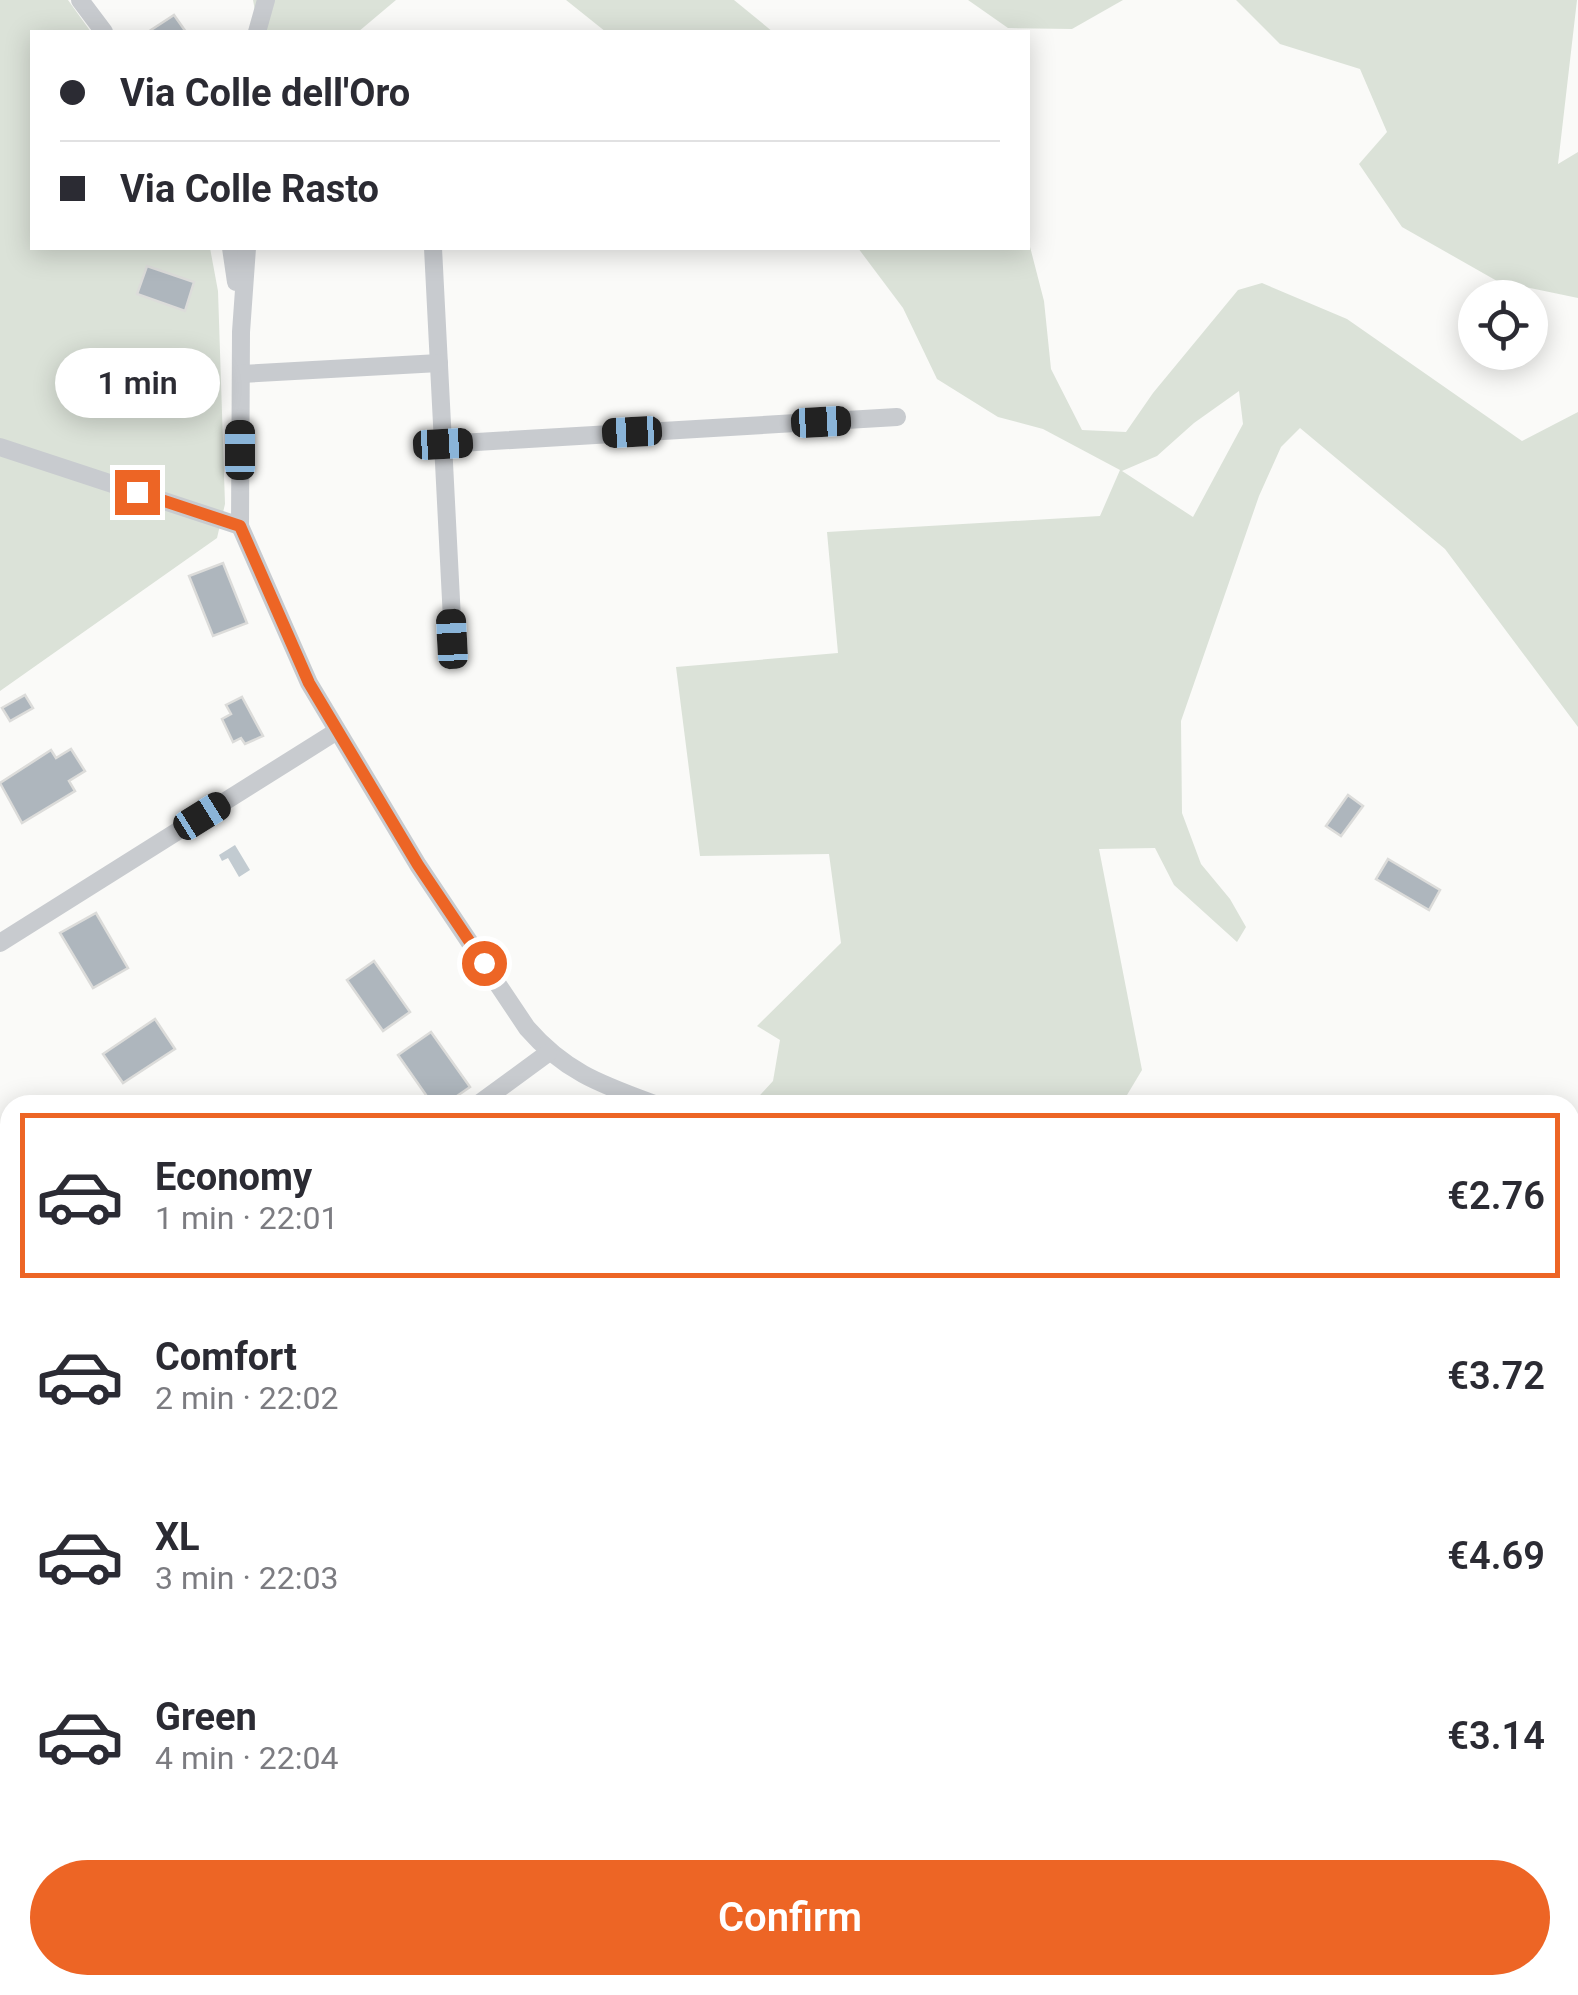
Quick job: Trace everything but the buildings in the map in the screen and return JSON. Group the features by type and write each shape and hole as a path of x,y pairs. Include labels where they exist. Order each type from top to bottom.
{"street":[{"path":"80,0 102,30"},
{"path":"258,30 266,0"},
{"path":"231,250 241,332"},
{"path":"248,250 241,332 240,526 309,683 418,865 527,1028 548,1053 585,1078 630,1095"},
{"path":"433,250 452,639"},
{"path":"241,374 439,363"},
{"path":"443,444 896,417"},
{"path":"0,446 240,526"},
{"path":"0,943 338,731"},
{"path":"491,1095 548,1053"}],"shaded area":[{"path":"0,0 68,0 90,30 30,30 30,250 210,250 218,291 225,504 217,538 0,691","holes":["147,266 194,282 184,311 137,294"]},
{"path":"253,0 396,0 360,30 258,27"},
{"path":"566,0 734,0 771,30 604,30"},
{"path":"968,0 1123,0 1072,29 1008,28"},
{"path":"1236,0 1577,0 1558,164 1578,152 1578,298 1548,292 1548,280 1495,280 1402,227 1359,164 1387,132 1360,69 1280,44"},
{"path":"1030,247 1044,301 1051,369 1082,430 1126,432 1238,290 1262,283 1347,319 1522,441 1578,412 1578,727 1445,549 1300,428 1281,447 1259,496 1181,721 1182,813 1201,864 1230,899 1246,927 1237,942 1174,885 1155,848 1099,849 1142,1070 1127,1095 760,1095 773,1081 780,1040 757,1026 841,943 829,854 700,856 676,667 838,653 827,532 1100,516 1120,470 1043,429 998,417 937,379 903,308 860,250 1030,250","holes":["1239,391 1243,424 1193,517 1122,471 1157,456"]},
{"path":"235,845 250,870 239,877 228,858 222,861 219,855"}],"route":[{"path":"137,492 240,526 309,683 418,865 484,963"}]}
